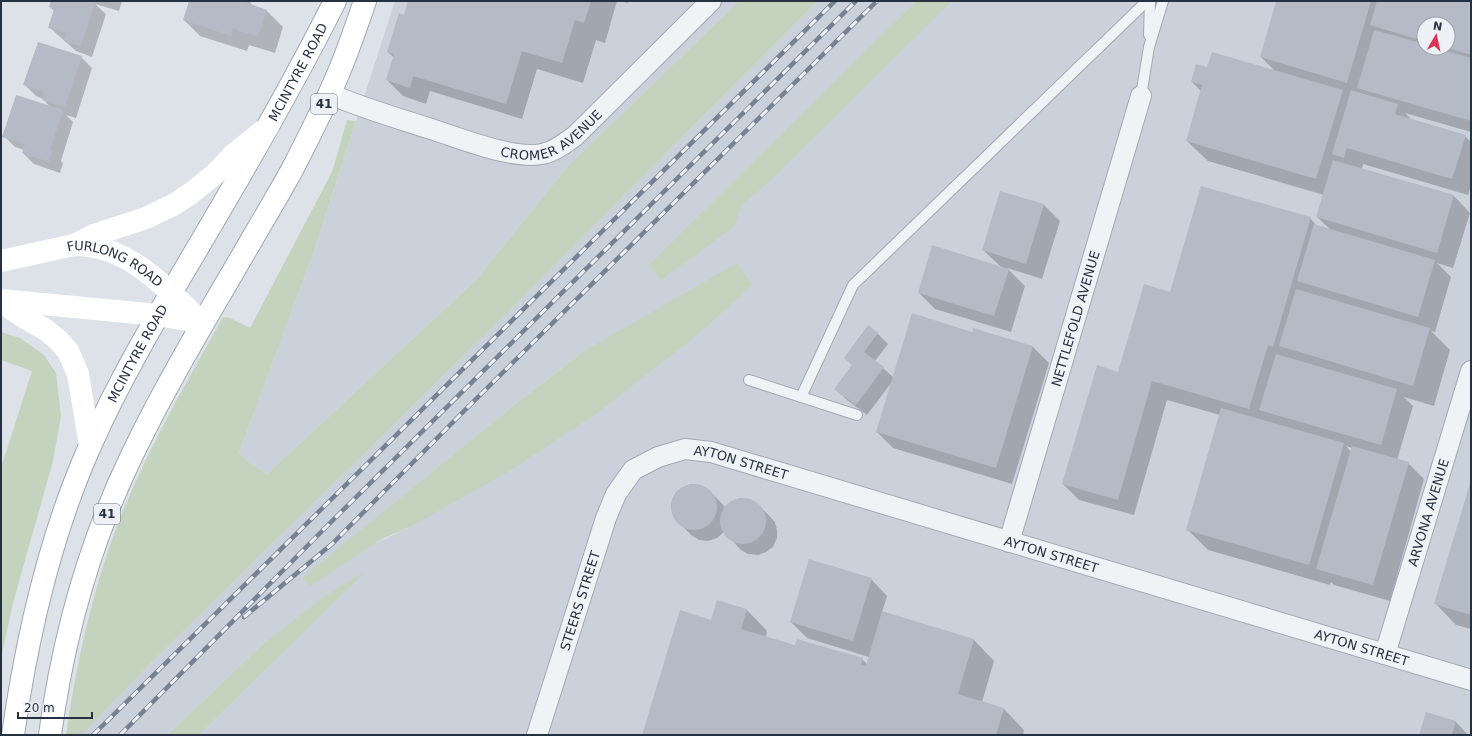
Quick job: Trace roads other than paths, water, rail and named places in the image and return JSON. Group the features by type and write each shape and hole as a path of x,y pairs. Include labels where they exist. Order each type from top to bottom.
{"main road":[{"name":"MCINTYRE ROAD","path":"13,735 19,688 37,602 50,554 69,497 90,446 127,370 268,126 335,1"},
{"name":"41","path":"50,735 63,658 86,574 102,524 150,420 203,323 292,169 330,94 344,62 365,1"},
{"path":"74,246 94,235 146,218 173,205 190,194 215,174 234,154 268,126"},
{"name":"FURLONG ROAD","path":"1,261 74,246 96,247 117,253 141,267 203,323"},
{"path":"1,301 158,315 203,323"},
{"path":"1,301 25,318 46,330 68,351 78,374 90,446"}],"street":[{"name":"CROMER AVENUE","path":"330,94 364,107 492,148 530,155 546,153 560,147 575,136 711,1"},
{"name":"NETTLEFOLD AVENUE","path":"1009,542 1141,96"},
{"name":"ARVONA AVENUE","path":"1385,654 1471,371"},
{"name":"AYTON STREET","path":"633,470 658,457 685,449 710,452 1471,680"},
{"name":"STEERS STREET","path":"536,735 606,518 616,494 633,470"}],"lane":[{"path":"1148,1 1149,47"},
{"path":"802,398 853,285 1148,1"},
{"path":"1141,96 1149,47 1163,1"},
{"path":"749,380 857,415"}],"railway":[{"path":"93,735 835,1"},
{"path":"120,735 327,526 856,1"},
{"path":"244,617 332,544 877,1"}]}
